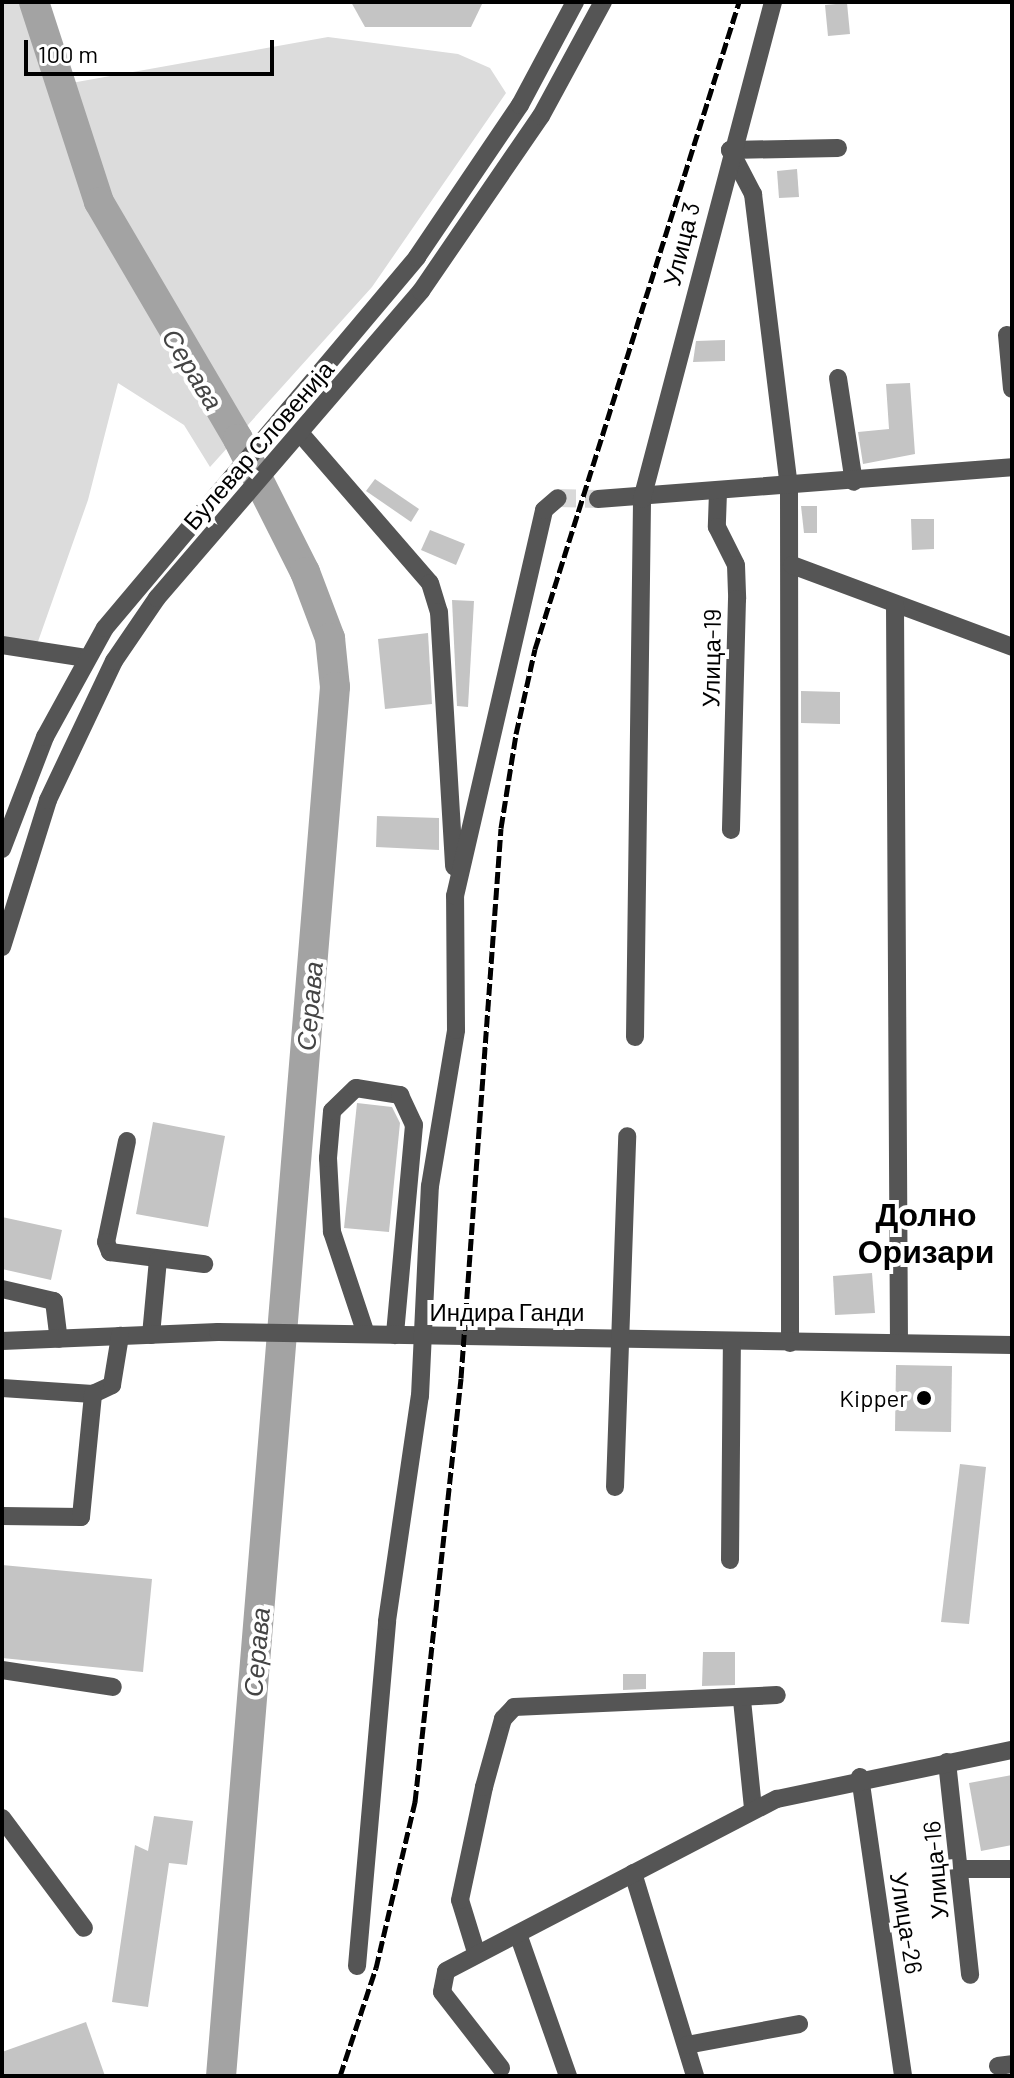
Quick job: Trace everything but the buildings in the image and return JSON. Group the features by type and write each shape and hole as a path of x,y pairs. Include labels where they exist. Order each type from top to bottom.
{"street":[{"name":"Булевар Словенија","path":"2,849 45,737 86,658 210,498 283,418 467,188 575,2"},
{"name":"Булевар Словенија","path":"2,947 48,800 97,691 157,598 300,433 489,198 603,2"},
{"name":"Улица 3","path":"635,1037 642,499 730,150 773,2"},
{"path":"790,1343 792,565 789,488 753,194 730,150 838,148"},
{"path":"1007,335 1012,389"},
{"path":"838,378 854,482"},
{"path":"300,433 430,583 439,612 455,896 456,1030 430,1186 421,1289 425,1336 387,1621 357,1966"},
{"path":"598,499 642,499 789,488 1012,467"},
{"name":"Улица-19","path":"718,492 720,544 736,565 737,588 731,830"},
{"path":"455,896 544,510 558,498"},
{"path":"792,565 1012,647"},
{"path":"895,605 899,1342"},
{"path":"2,645 86,658"},
{"path":"366,1334 332,1232 328,1158 332,1111 356,1088 400,1095 414,1125 395,1335"},
{"path":"615,1487 624,1337 627,1136"},
{"path":"127,1141 106,1242 110,1252 204,1264"},
{"path":"151,1335 158,1260"},
{"path":"2,1289 54,1301 59,1339"},
{"name":"Индира Ганди","path":"2,1341 261,1332 1012,1345"},
{"path":"2,1388 93,1394 112,1385 120,1336"},
{"path":"730,1560 732,1341"},
{"path":"2,1516 81,1517 93,1394"},
{"path":"2,1670 113,1687"},
{"path":"476,1952 460,1900 484,1787 503,1719 514,1707 742,1700 777,1695"},
{"path":"742,1700 753,1809"},
{"path":"501,2068 439,1982 476,1952 518,1934 753,1809 860,1777 1012,1750"},
{"name":"Улица-16","path":"947,1762 964,1869 970,1975"},
{"name":"Улица-26","path":"860,1777 903,2076"},
{"path":"2,1818 84,1928"},
{"path":"964,1869 1012,1869"},
{"path":"633,1873 695,2076"},
{"path":"518,1934 568,2076"},
{"path":"687,2045 799,2024"}],"shaded area":[{"path":"2,2 34,2 60,85 328,37 458,54 490,68 506,93 372,287 210,467 184,425 118,383 88,500 35,650 2,645"}],"waterway":[{"name":"Серава","path":"34,2 99,202 238,439 305,572 330,638 335,687 221,2076"}],"tunnel":[{"path":"558,498 598,499"}],"railway":[{"path":"340,2076 376,1968 415,1802 461,1378 501,828 516,734 535,649 739,2"}],"place":[{"name":"Kipper","path":"924,1398"}],"district":[{"name":"Долно Оризари","path":"926,1232"}]}
